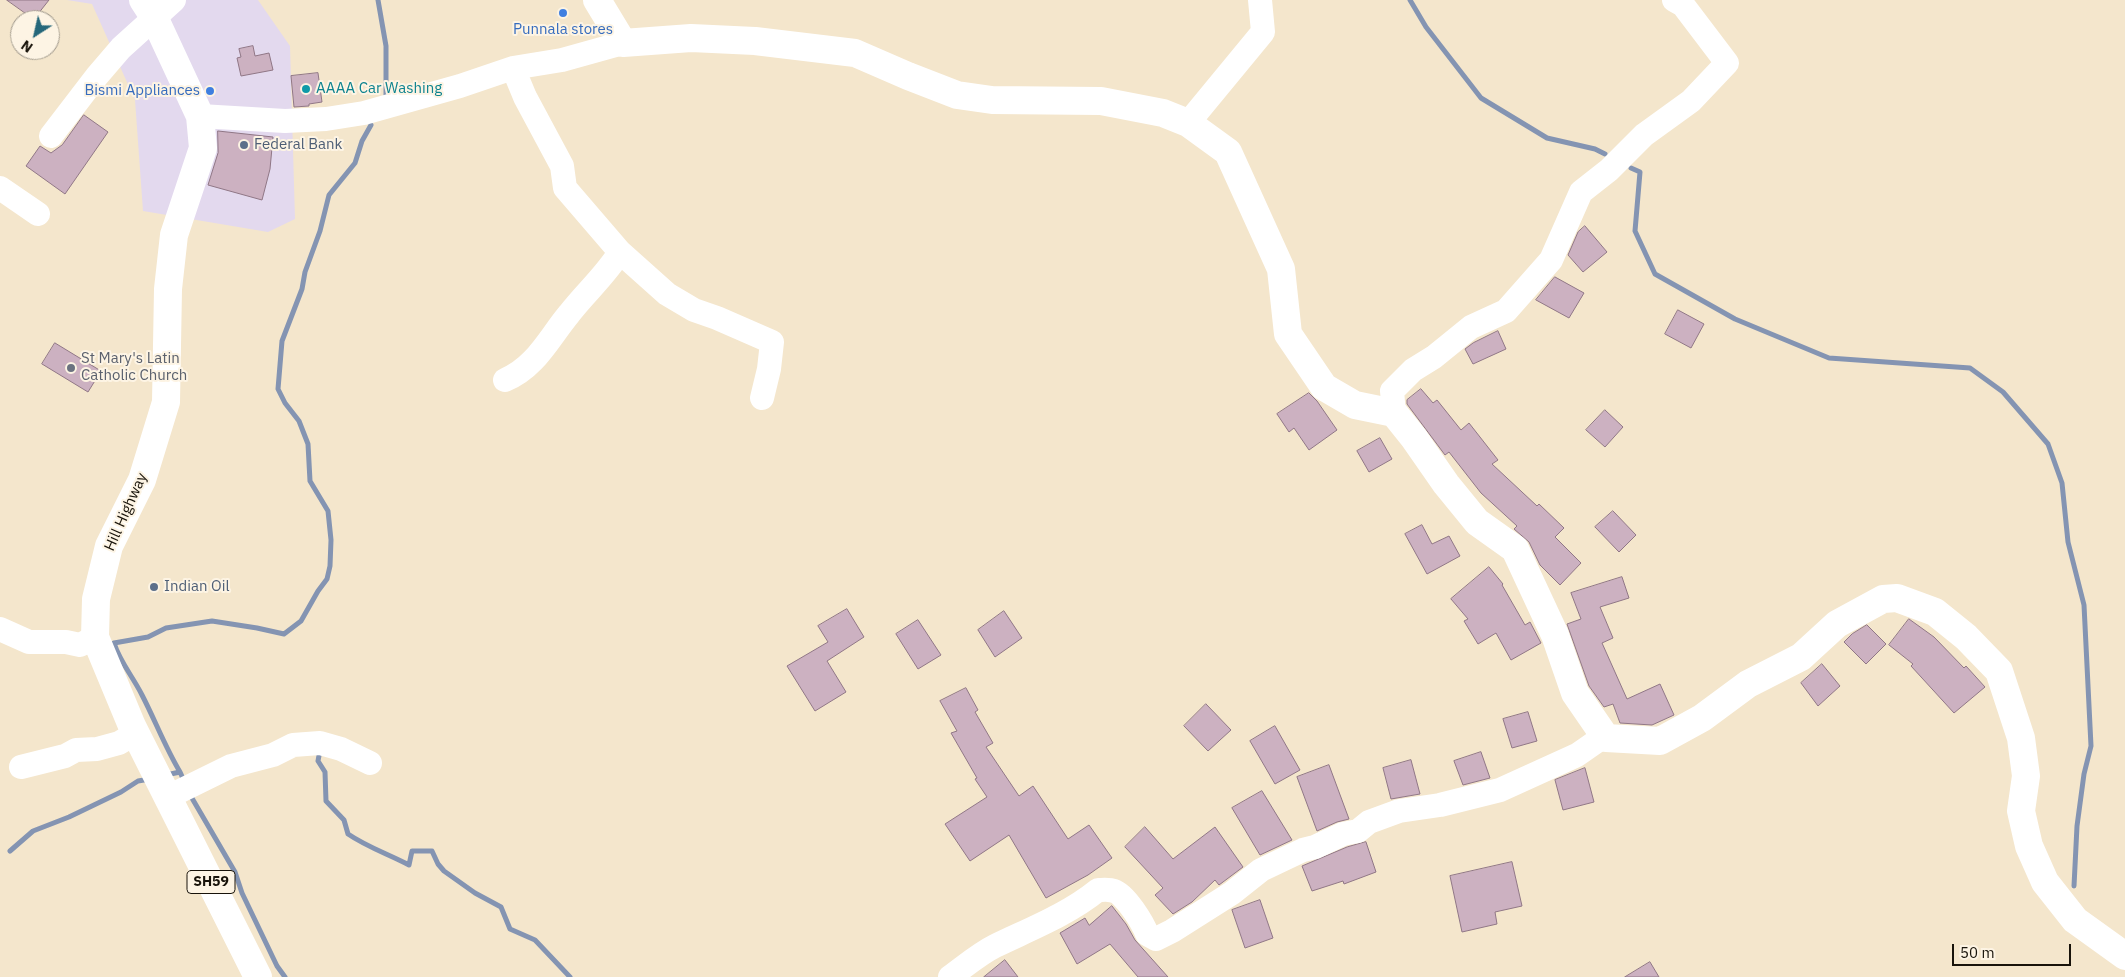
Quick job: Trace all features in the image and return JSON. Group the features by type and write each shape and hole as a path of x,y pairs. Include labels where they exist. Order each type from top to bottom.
{"main road":[{"path":"597,0 622,43 691,38 755,41 855,53 957,95 992,100 1101,101 1163,113 1188,123 1228,152 1281,269 1288,334 1324,387 1356,405 1394,413 1446,484 1477,522 1515,549 1555,635 1575,693 1606,738 1660,741 1702,718 1748,684 1801,657 1837,624 1883,599 1897,598 1935,612 1966,636 1999,671 2021,738 2026,776 2021,811 2029,846 2045,882 2075,920 2125,956"},
{"name":"Hill Highway","path":"157,6 200,116 204,148 174,235 168,289 166,402 142,480 109,546 96,599 95,637 136,733 258,977"}],"street":[{"path":"1188,123 1263,32 1260,0"},
{"path":"1394,413 1392,391 1413,370 1434,357 1471,327 1506,312 1532,284 1551,260 1581,192 1609,170 1644,135 1690,101 1727,63 1684,6 1674,0"},
{"path":"51,136 97,76 157,6"},
{"path":"200,116 285,120 326,119 364,113 460,86 513,68 562,60 622,43"},
{"path":"513,68 525,97 562,166 565,188 620,252 667,294 694,310 772,342 769,369 762,398"},
{"path":"0,188 38,214"},
{"path":"505,380 516,375 535,359 593,285 607,273 620,252"},
{"path":"0,629 29,642 66,642 80,645 95,637"},
{"path":"21,766 65,756 76,750 97,750 119,743 136,733"},
{"path":"950,977 993,948 1038,924 1052,920 1098,890 1114,891 1126,901 1142,922 1147,934 1156,939 1232,893 1262,870 1303,850 1358,830 1369,822 1387,817 1399,811 1440,805 1500,790 1576,754 1600,739 1603,734"},
{"path":"162,783 273,755 293,745 320,743 341,749 370,762"}],"shaded area":[{"path":"67,0 258,0 290,46 295,219 268,232 143,211 135,100 92,4"}],"building":[{"path":"7,0 49,0 41,10 21,10"},
{"path":"253,46 255,56 269,53 273,70 241,76 237,58 241,57 239,49"},
{"name":"AAAA Car Washing","path":"318,73 322,102 309,104 309,106 294,107 291,76"},
{"path":"84,115 108,132 65,194 26,166 40,146 51,153 62,145"},
{"path":"218,131 273,137 270,169 262,200 208,185 218,153"},
{"path":"1585,226 1607,252 1583,272 1568,255 1578,232"},
{"path":"1555,277 1584,293 1569,318 1536,300"},
{"path":"1678,310 1704,324 1691,348 1665,334"},
{"path":"1498,331 1506,349 1473,364 1465,349"},
{"name":"St Mary's Latin Catholic Church","path":"55,343 101,371 88,392 42,364"},
{"path":"1421,389 1433,403 1437,400 1461,430 1469,423 1498,460 1492,464 1564,528 1555,537 1581,563 1560,585 1540,565 1529,542 1514,529 1517,526 1481,493 1449,452 1445,455 1407,404 1407,400"},
{"path":"1309,393 1317,401 1337,430 1309,450 1294,428 1289,432 1277,414"},
{"path":"1605,410 1623,427 1605,447 1586,430"},
{"path":"1380,438 1392,459 1369,472 1357,451"},
{"path":"1613,511 1636,535 1619,552 1595,527"},
{"path":"1422,525 1432,544 1449,536 1460,556 1427,574 1405,534"},
{"path":"1489,567 1503,584 1525,625 1530,622 1541,643 1511,660 1496,633 1478,644 1464,621 1468,619 1451,599"},
{"path":"1622,577 1629,598 1600,607 1613,638 1602,643 1627,699 1660,684 1674,715 1652,725 1620,723 1613,704 1604,707 1589,686 1567,624 1581,619 1571,593"},
{"path":"847,609 864,637 827,661 846,692 815,711 787,666 828,642 818,626"},
{"path":"1004,611 1022,638 995,657 978,630"},
{"path":"1909,619 1934,637 1964,668 1966,666 1985,687 1954,713 1911,666 1913,664 1889,645"},
{"path":"918,620 941,655 918,669 896,634"},
{"path":"1867,625 1886,644 1866,664 1844,642 1852,634"},
{"path":"1822,664 1840,686 1818,706 1801,683"},
{"path":"966,688 978,710 975,712 993,743 986,747 1019,796 1033,786 1068,839 1089,825 1112,858 1088,875 1046,898 1009,835 970,861 945,824 987,797 975,779 977,778 951,733 957,731 940,701"},
{"path":"1206,704 1231,730 1208,751 1184,726"},
{"path":"1528,712 1537,741 1512,748 1503,719"},
{"path":"1275,726 1300,770 1275,784 1250,741"},
{"path":"1481,752 1490,778 1463,785 1454,761"},
{"path":"1411,760 1420,794 1391,799 1383,768"},
{"path":"1329,765 1349,819 1317,831 1297,777"},
{"path":"1585,768 1594,802 1563,810 1555,780"},
{"path":"1262,791 1292,840 1260,855 1232,808"},
{"path":"1145,827 1173,859 1215,827 1243,867 1219,885 1215,880 1192,902 1173,914 1155,895 1163,888 1125,847"},
{"path":"1366,842 1376,872 1344,884 1343,881 1312,891 1302,866 1347,847"},
{"path":"1512,862 1522,906 1495,912 1497,924 1462,932 1450,876"},
{"path":"1260,900 1273,938 1245,948 1232,910"},
{"path":"1112,906 1126,924 1135,940 1168,977 1138,977 1110,944 1077,964 1060,933 1085,918 1089,925"},
{"path":"1005,960 1018,977 984,977"},
{"path":"1650,962 1659,977 1625,977"}],"waterway":[{"path":"378,0 386,46 386,98"},
{"path":"1410,0 1426,27 1481,98 1547,138 1595,149 1605,154"},
{"path":"180,772 114,643 148,637 166,628 212,621 284,634 301,621 327,579 330,566 331,540 328,511 310,481 308,444 299,421 285,403 278,389 282,341 302,289 305,272 320,231 329,195 355,163 362,141 371,125"},
{"path":"1631,168 1640,172 1635,231 1655,274 1735,319 1829,358 1970,368 2003,392 2048,444 2062,483 2068,542 2084,605 2091,746 2084,774 2077,826 2074,886"},
{"path":"320,750 318,761 325,772 326,801 344,820 348,834 370,847 409,865 412,851 432,851 438,864 444,871 475,893 501,907 510,929 535,940 570,977"},
{"path":"166,775 180,772 185,783"},
{"path":"10,851 33,831 69,817 121,792 138,781 150,779"},
{"path":"189,793 235,872 242,893 277,966 285,977"}],"place":[{"name":"Punnala stores","path":"563,13"},
{"name":"AAAA Car Washing","path":"306,89"},
{"name":"Bismi Appliances","path":"210,91"},
{"name":"Federal Bank","path":"244,145"},
{"name":"St Mary's Latin Catholic Church","path":"71,368"},
{"name":"Indian Oil","path":"154,587"}]}
